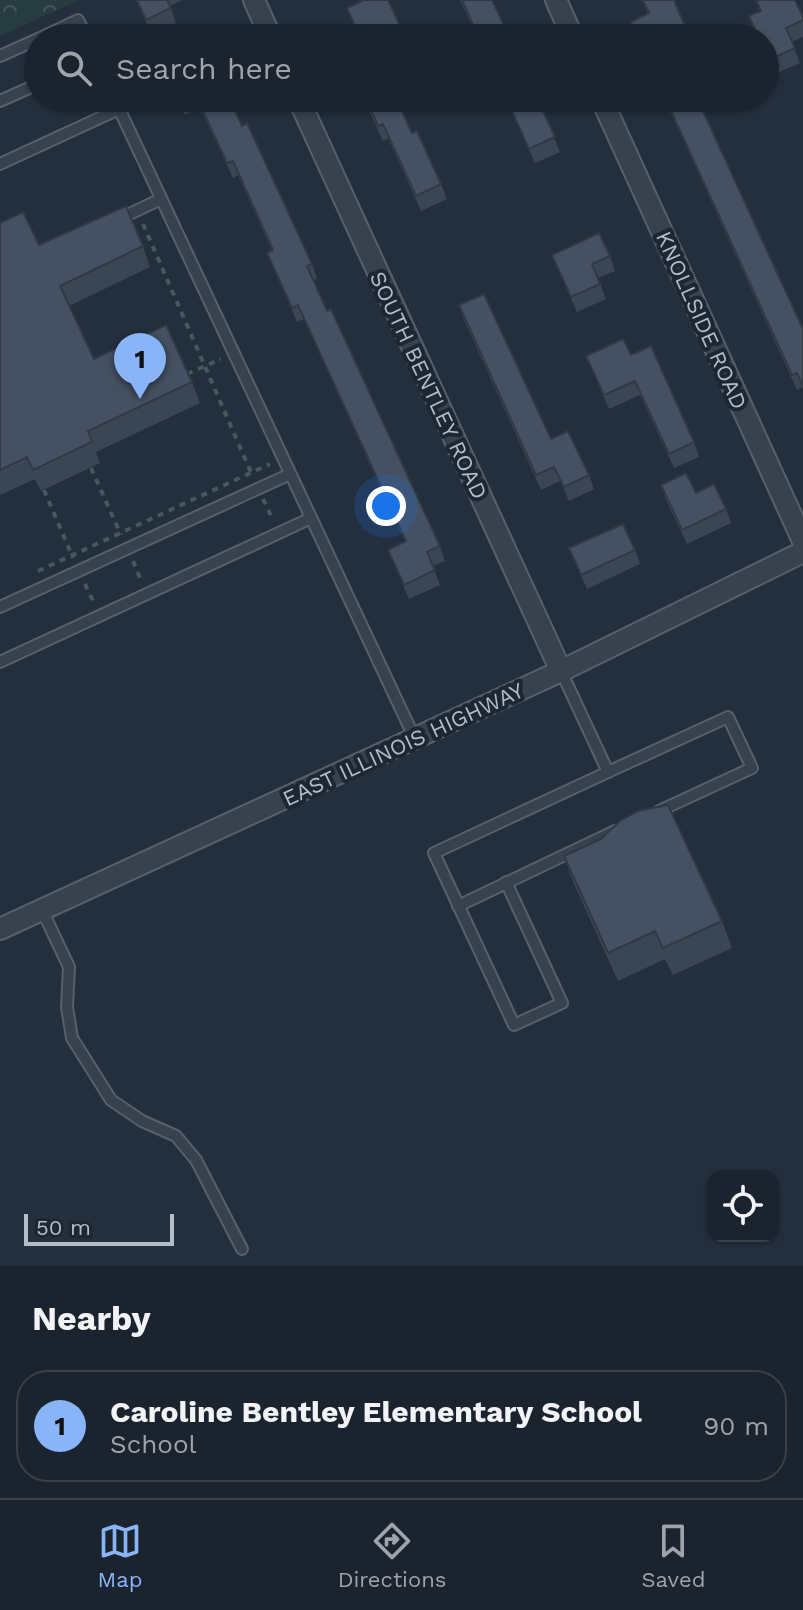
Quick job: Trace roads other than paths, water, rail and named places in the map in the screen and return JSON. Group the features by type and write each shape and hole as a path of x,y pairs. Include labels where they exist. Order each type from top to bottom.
{"street":[{"path":"254,0 265,24"},
{"path":"556,0 567,24"},
{"name":"SOUTH BENTLEY ROAD","path":"304,112 561,671"},
{"name":"KNOLLSIDE ROAD","path":"607,112 803,541"},
{"name":"EAST ILLINOIS HIGHWAY","path":"0,929 561,671 803,552"}],"lane":[{"path":"0,56 24,45"},
{"path":"0,101 24,90"},
{"path":"0,164 113,112"},
{"path":"120,112 288,475 415,739"},
{"path":"110,222 161,199"},
{"path":"0,607 288,475"},
{"path":"0,662 309,519"},
{"path":"561,671 608,772"},
{"path":"506,882 562,1003 514,1025 434,853 728,717 752,768 650,815"},
{"path":"458,906 622,828"},
{"path":"42,910 69,967 67,1007 72,1038 111,1100 142,1121 176,1136 196,1160 242,1249"}],"place":[{"name":"Caroline Bentley Elementary School","path":"140,399"}]}
